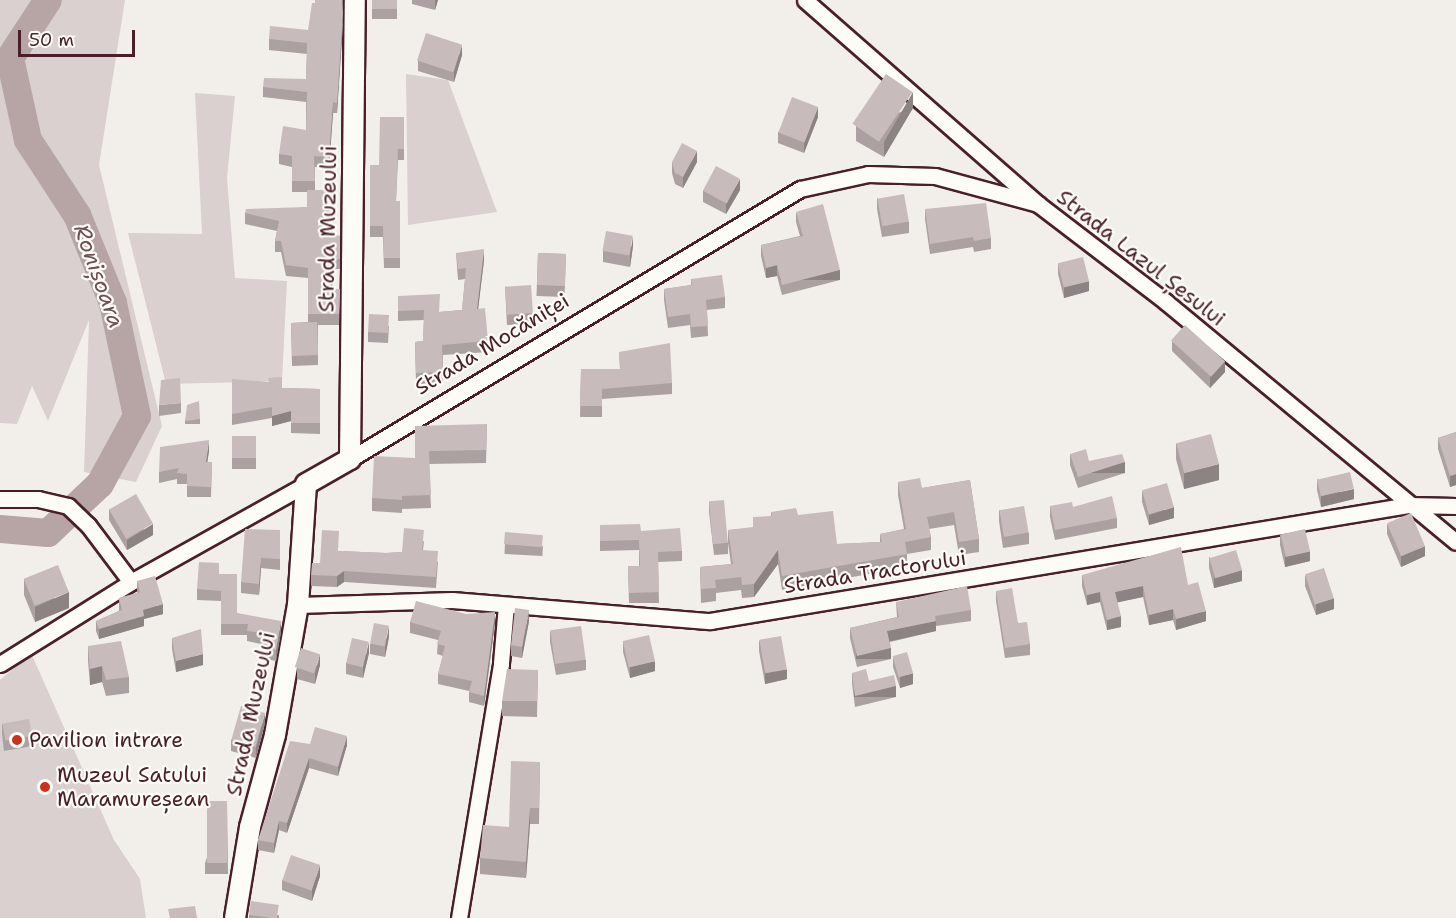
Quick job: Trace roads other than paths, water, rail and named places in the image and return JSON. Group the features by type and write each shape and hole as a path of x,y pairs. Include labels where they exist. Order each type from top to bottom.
{"street":[{"name":"Strada Muzeului","path":"350,459 355,0"},
{"name":"Strada Lazul Șesului","path":"805,0 1038,204 1166,302 1456,543"},
{"name":"Strada Mocăniței","path":"0,664 131,582 350,459 800,189 868,174 935,176 1038,204"},
{"name":"Strada Muzeului","path":"235,918 250,827 277,724 298,605 306,484"},
{"path":"0,499 38,499 68,506 88,525 131,582"},
{"name":"Strada Tractorului","path":"298,605 452,600 710,621 1409,505 1456,506"},
{"path":"459,918 501,663 506,605"}],"waterway":[{"name":"Ronișoara","path":"0,529 48,533 100,484 137,416 113,303 77,215 28,140 10,58 48,0"}],"place":[{"name":"Pavilion intrare","path":"17,740"},
{"name":"Muzeul Satului Maramureșean","path":"45,787"}]}
